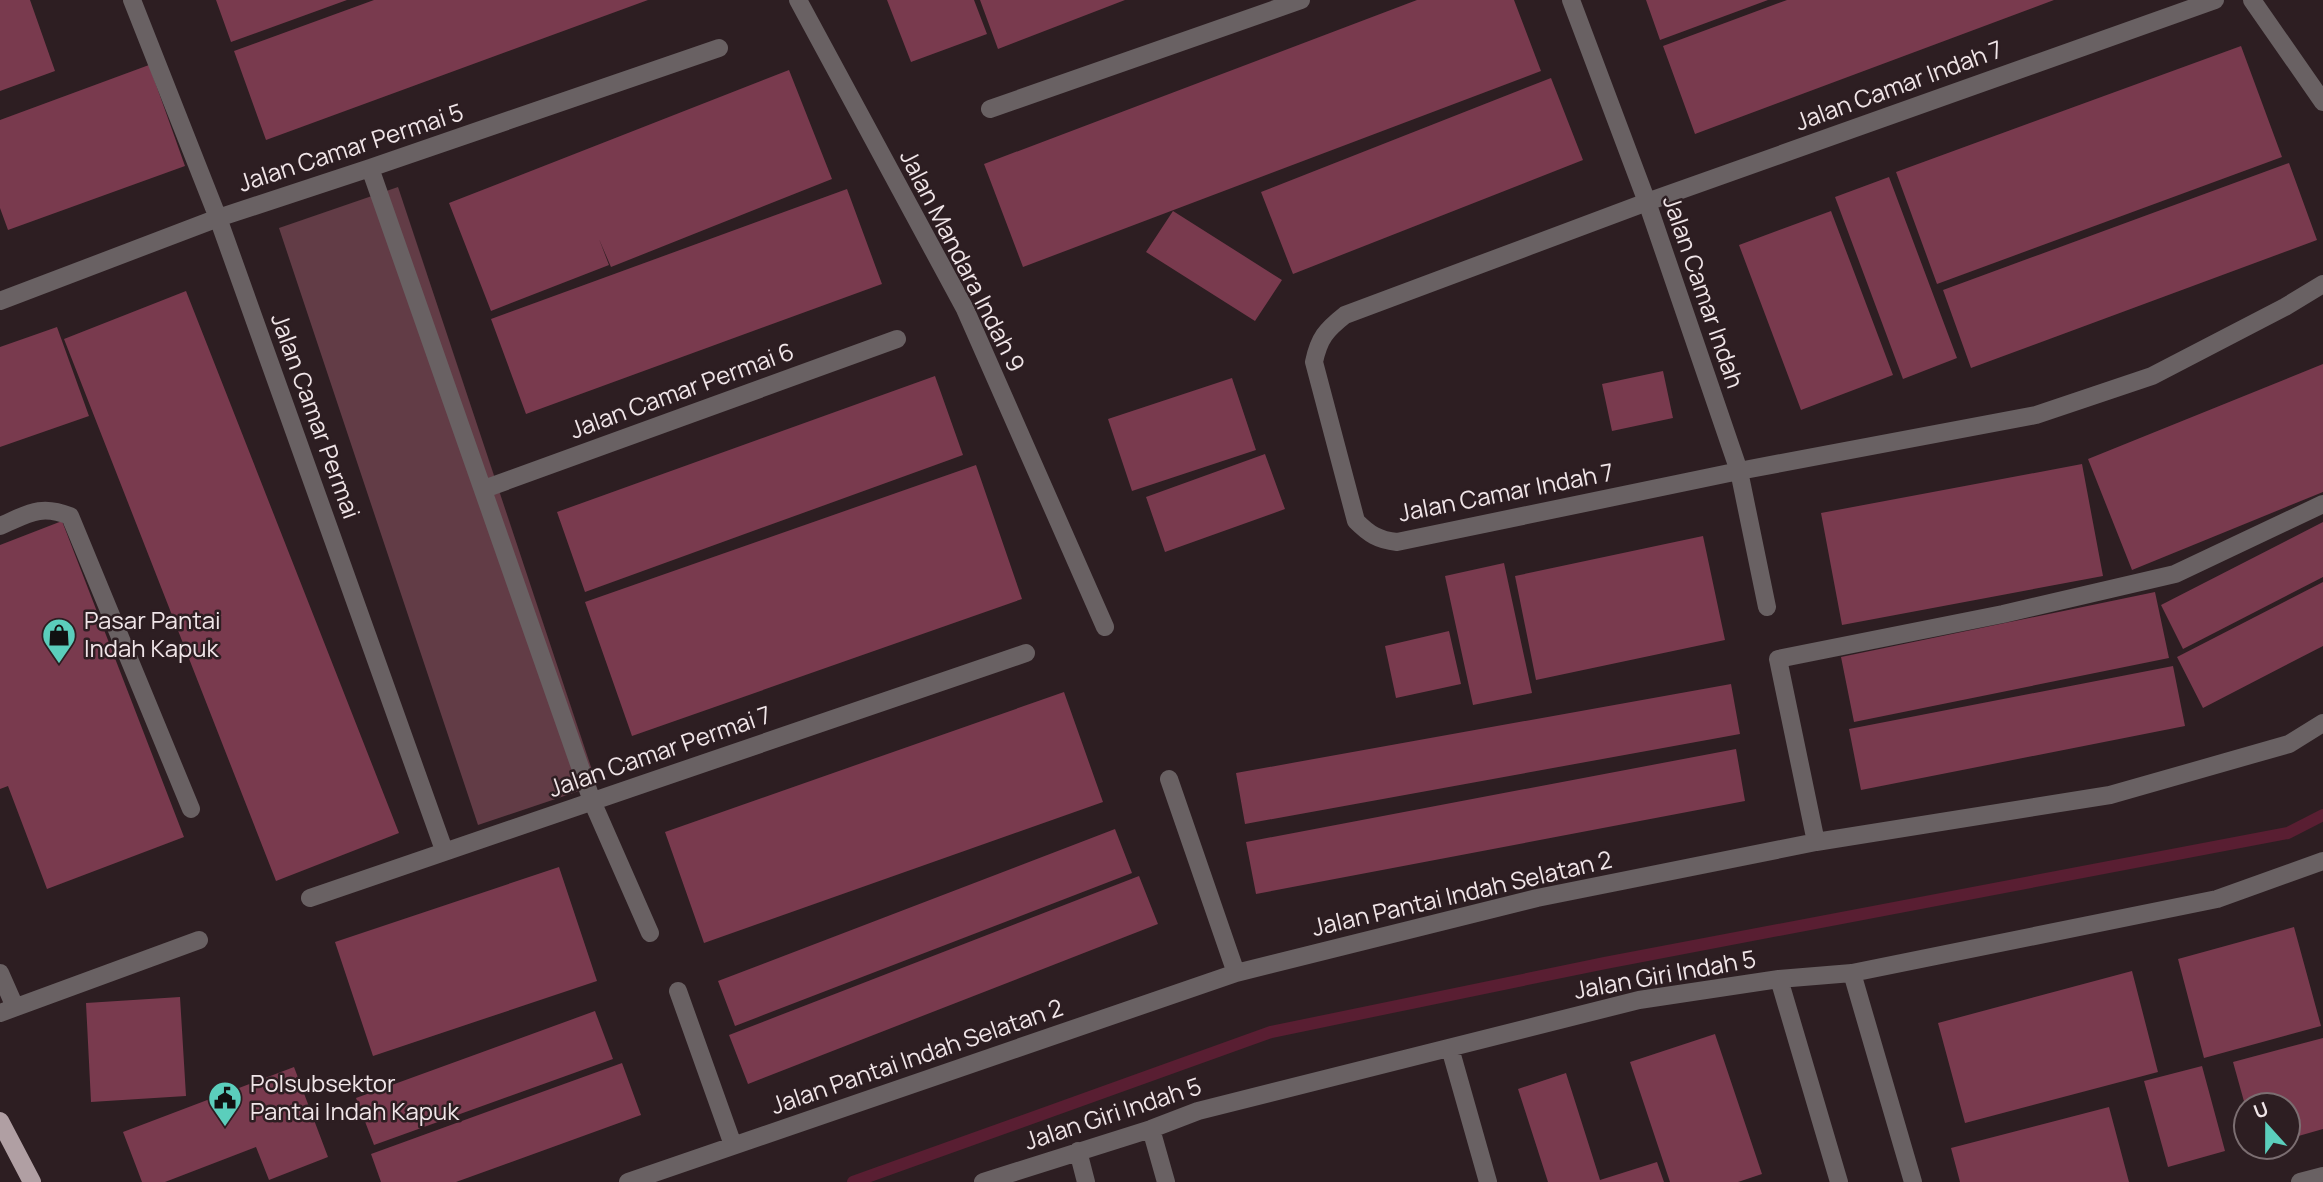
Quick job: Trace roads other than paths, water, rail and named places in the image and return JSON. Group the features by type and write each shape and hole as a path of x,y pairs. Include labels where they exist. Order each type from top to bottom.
{"main road":[{"path":"0,1121 32,1182"}],"street":[{"name":"Jalan Camar Permai","path":"132,0 218,218 444,850"},
{"name":"Jalan Mandara Indah 9","path":"798,0 965,309 1105,627"},
{"path":"990,109 1301,0"},
{"name":"Jalan Camar Indah","path":"1571,0 1647,202 1739,471 1767,607"},
{"name":"Jalan Camar Indah 7","path":"2215,0 1647,202 1345,315 1327,329 1317,346 1314,362 1356,521 1368,534 1383,541 1396,542 1739,471 2036,415 2152,376 2285,307 2323,284"},
{"path":"2252,0 2323,102"},
{"name":"Jalan Camar Permai 5","path":"0,301 218,218 719,48"},
{"path":"370,168 592,801 650,933"},
{"name":"Jalan Camar Permai 6","path":"484,489 897,339"},
{"path":"1816,842 1777,659 2003,614 2175,574 2323,504"},
{"path":"0,526 38,510 55,510 70,516 191,809"},
{"name":"Jalan Camar Permai 7","path":"310,898 1026,653"},
{"name":"Jalan Pantai Indah Selatan 2","path":"628,1182 1236,973 1537,898 1816,842 2110,795 2290,744 2323,723"},
{"path":"1169,779 1236,973"},
{"name":"Jalan Giri Indah 5","path":"984,1182 1008,1178 1078,1151 1151,1129 1198,1111 1639,1000 1779,979 1852,972 2217,899 2323,861"},
{"path":"0,973 8,1010 199,940"},
{"path":"1852,972 1913,1182"},
{"path":"1779,979 1839,1182"},
{"path":"678,991 733,1145"},
{"path":"1450,1048 1488,1182"},
{"path":"1151,1129 1166,1182"},
{"path":"1078,1151 1086,1182"},
{"path":"2300,1182 2323,1176"}],"waterway":[{"path":"853,1182 1271,1032 1605,963 2288,833 2323,815"}],"place":[{"name":"Pasar Pantai Indah Kapuk","path":"59,665"},
{"name":"Polsubsektor Pantai Indah Kapuk","path":"225,1128"}]}
